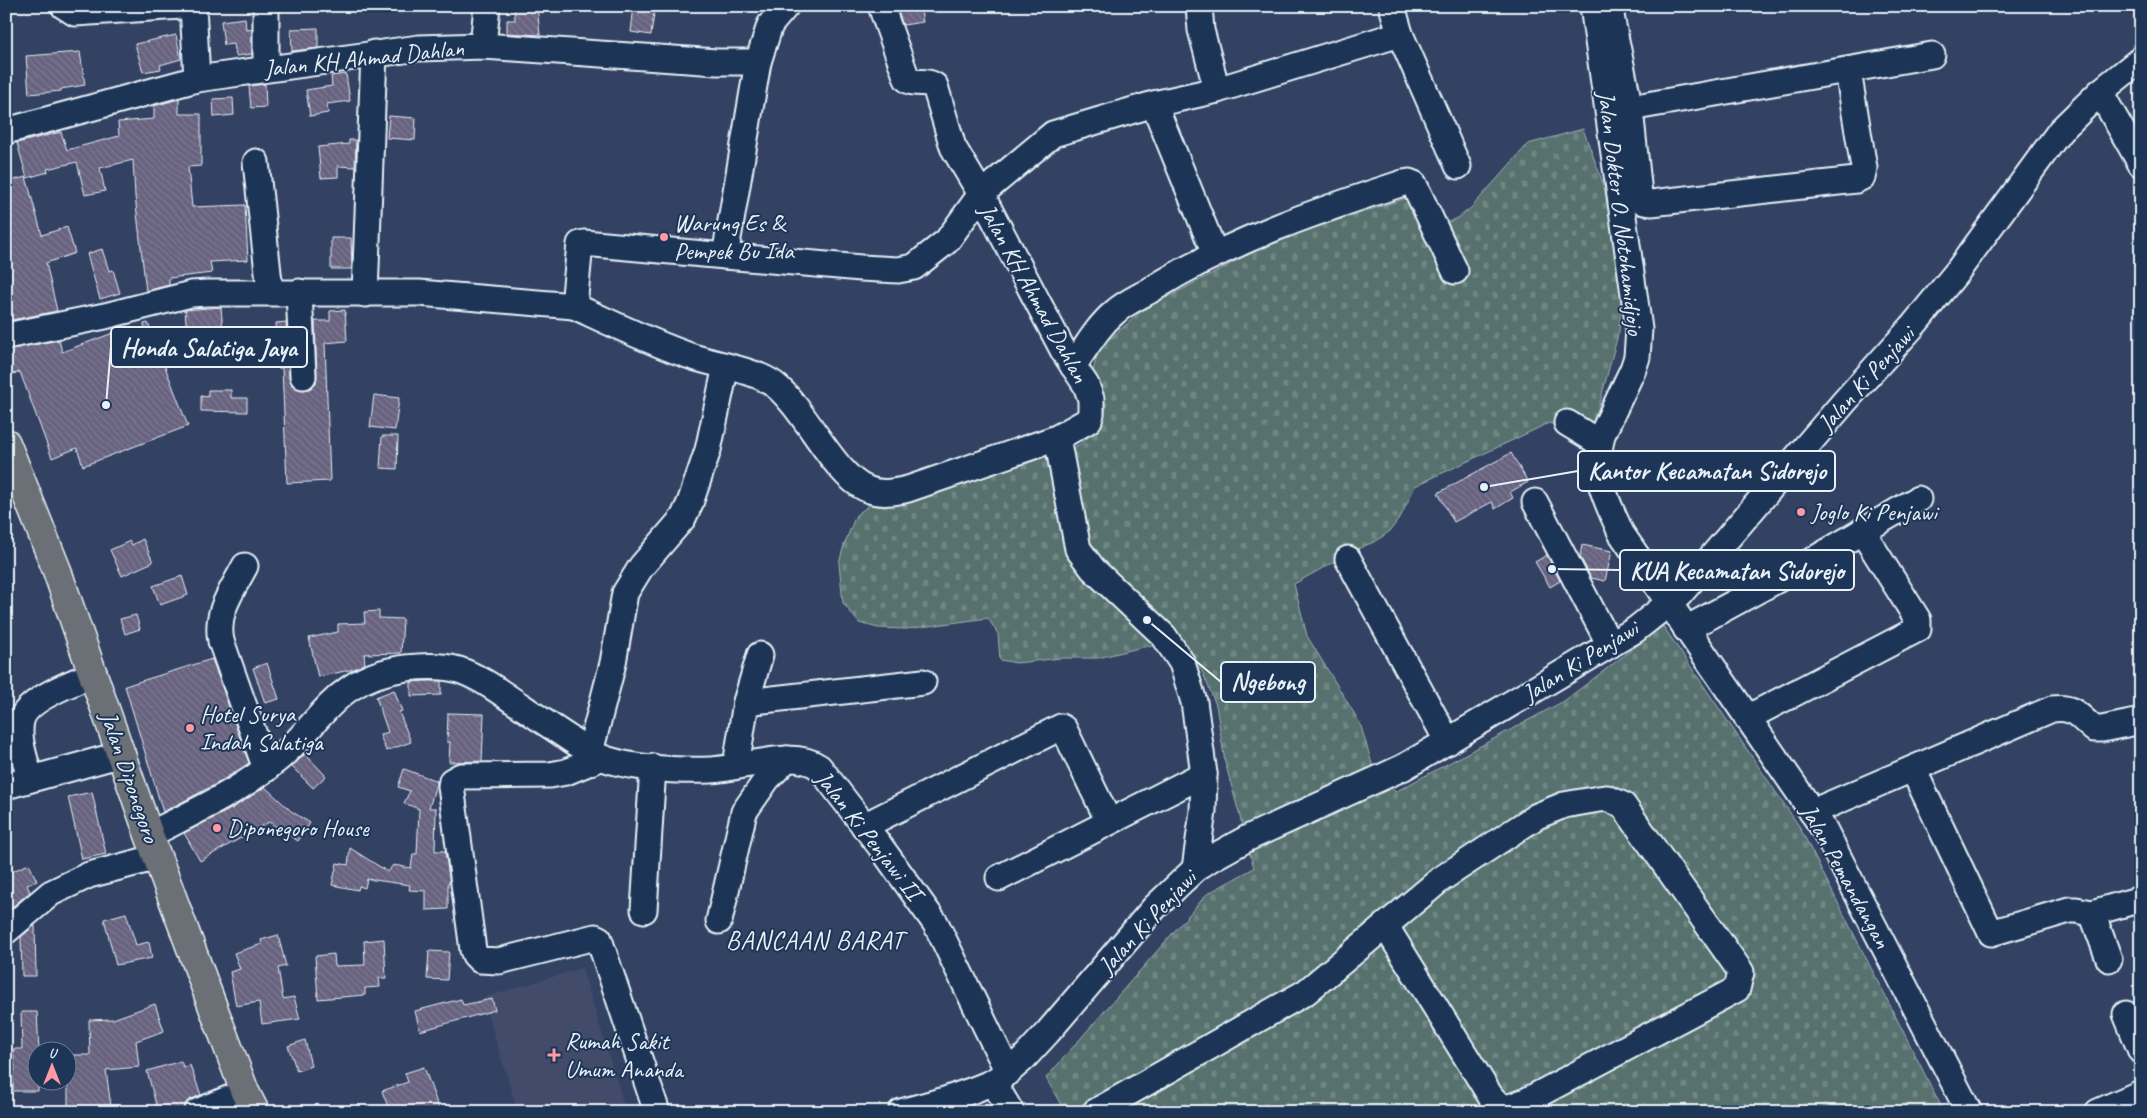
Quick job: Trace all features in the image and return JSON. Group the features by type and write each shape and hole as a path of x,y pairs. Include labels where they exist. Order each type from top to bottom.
{"main road":[{"name":"Jalan Diponegoro","path":"8,454 56,568 153,846 250,1102"}],"street":[{"path":"64,6 75,13 181,6"},
{"path":"193,6 196,79"},
{"path":"266,6 266,68"},
{"path":"483,46 487,6"},
{"path":"882,6 906,79 912,83 930,83 935,86 953,147 981,194 1053,134 1154,104 1217,90 1400,34"},
{"path":"1199,6 1201,30 1217,90"},
{"path":"1392,6 1400,34 1458,166"},
{"name":"Jalan Dokter O. Notohamidjojo","path":"1593,6 1619,110 1639,329 1637,357 1633,370 1600,442 1598,472 1600,485 1621,533 1668,603"},
{"path":"1613,6 1611,16 1619,110 1639,194 1644,202 1650,203 1856,180 1862,177 1864,168 1848,71"},
{"path":"725,256 758,62 775,12"},
{"name":"Jalan KH Ahmad Dahlan","path":"6,131 196,79 374,53 441,46 483,46 674,59 758,62"},
{"path":"364,294 374,53"},
{"path":"1619,110 1932,55"},
{"name":"Jalan Ki Penjawi","path":"901,1112 945,1100 1000,1077 1024,1058 1154,908 1195,869 1241,841 1404,767 1448,742 1635,630 1679,594 1845,401 1912,327 1957,272 2060,131 2100,92 2141,58"},
{"path":"2100,92 2141,164"},
{"path":"1154,104 1215,254"},
{"path":"256,162 270,291"},
{"path":"1073,366 1096,331 1115,312 1182,270 1215,254 1320,210 1409,182 1416,188 1455,271"},
{"name":"Jalan KH Ahmad Dahlan","path":"981,194 1064,352 1083,378 1089,393 1091,414 1088,420 1057,438 908,489 875,492 858,485 840,466 792,402 773,383 760,376 655,343 574,306 580,244 590,242 725,256 861,268 898,270 914,267 947,242 981,194"},
{"path":"6,336 105,316 191,294 270,291 364,294 419,293 574,306"},
{"path":"299,292 303,376"},
{"path":"657,1112 599,938 594,937 499,961 480,960 474,955 450,786 452,781 462,776 550,775 566,772 595,755 625,593 641,567 683,518 690,503 708,450 726,366"},
{"path":"1567,423 1600,442"},
{"path":"1057,438 1078,549 1093,569 1164,636 1182,663 1194,702 1204,774 1203,812 1195,869"},
{"path":"1686,629 1918,499"},
{"path":"1535,502 1610,645"},
{"path":"1747,718 1918,629 1918,620 1862,532"},
{"path":"1348,559 1448,742"},
{"path":"245,566 220,613 218,627 221,641 266,769"},
{"name":"Jalan Pemandangan","path":"1668,603 1829,838 1969,1112"},
{"path":"736,766 746,702 760,655"},
{"name":"Jalan Ki Penjawi II","path":"6,931 51,893 153,846 266,769 293,746 334,698 348,688 388,670 428,665 458,670 486,683 595,755 625,765 711,770 788,759 812,762 819,767 936,924 1000,1077 1012,1112"},
{"path":"30,779 20,739 21,720 27,710 41,699 64,686 94,674"},
{"path":"746,702 923,682"},
{"path":"1812,812 2052,709 2075,711 2094,729 2102,729 2141,720"},
{"path":"864,826 1060,727 1064,729 1109,822"},
{"path":"6,786 122,754"},
{"path":"719,921 744,812 767,779 788,759"},
{"path":"644,910 653,768"},
{"path":"1913,769 1988,931 1995,933 2069,910 2092,913 2141,898"},
{"path":"999,878 1204,774"},
{"path":"1095,1112 1306,992 1385,925 1441,879 1473,856 1548,810 1564,805 1607,798 1623,805 1741,972 1738,989 1526,1102 1507,1108 1500,1108 1491,1097 1385,925"},
{"path":"2092,913 2109,959"},
{"path":"2126,1014 2141,1050"},
{"path":"2098,1112 2141,1093"},
{"path":"197,1112 250,1102"}],"shaded area":[{"name":"Rumah Sakit Umum Ananda","path":"582,968 626,1112 518,1112 483,998"}],"green space":[{"path":"1583,129 1606,191 1621,299 1619,331 1594,424 1579,433 1549,423 1415,486 1401,516 1390,531 1376,541 1355,550 1294,584 1307,636 1360,723 1372,764 1395,792 1564,701 1663,626 1799,826 1944,1112 1065,1112 1046,1078 1207,894 1254,868 1225,762 1216,705 1202,671 1185,643 1143,647 1098,658 1061,658 1017,663 1000,660 998,634 988,618 906,629 878,628 859,623 843,603 839,563 856,515 878,499 910,501 1079,445 1100,427 1105,413 1106,404 1094,380 1093,372 1098,349 1143,310 1274,241 1416,195 1442,225 1458,218 1471,208 1528,144"}],"building":[{"path":"514,6 537,6 540,35 507,33 507,20 515,20"},
{"path":"634,6 655,6 651,35 631,32"},
{"path":"896,6 920,6 923,22 903,25"},
{"path":"245,18 246,30 252,29 252,54 236,56 234,44 224,45 221,21"},
{"path":"318,28 318,48 292,51 291,29"},
{"path":"176,35 181,59 160,65 161,69 143,72 135,44"},
{"path":"80,52 85,85 61,89 61,91 29,94 26,56"},
{"path":"346,74 350,101 327,104 328,113 310,116 306,90 332,86 331,76"},
{"path":"265,84 266,107 251,108 249,86"},
{"path":"233,98 234,115 214,117 213,99"},
{"path":"179,99 179,114 201,114 201,166 188,167 192,207 245,205 248,260 210,262 212,273 169,278 169,285 146,291 135,196 133,160 100,168 105,191 85,195 77,162 47,169 48,172 27,178 17,143 61,132 67,150 119,136 118,122 154,119 154,106"},
{"path":"389,116 416,118 415,140 387,138"},
{"path":"349,140 356,140 355,167 338,166 338,177 321,178 318,147 349,144"},
{"path":"26,177 42,235 67,227 75,253 46,263 57,311 6,321 6,182"},
{"path":"331,238 351,238 352,269 331,269"},
{"path":"102,249 109,271 113,270 120,293 100,299 87,254"},
{"path":"221,307 224,343 188,346 185,310"},
{"path":"345,310 347,341 325,343 330,481 287,483 282,368 278,368 276,323 286,322 291,384 296,388 304,390 311,388 316,383 315,321 330,321 330,311"},
{"path":"148,323 188,426 83,466 77,448 52,458 20,372 6,376 6,350 59,340 62,352 129,327 138,357 147,355 144,324"},
{"path":"208,390 231,390 231,398 247,398 247,412 201,411 201,396 208,397"},
{"path":"374,395 399,398 395,430 370,427"},
{"path":"382,436 398,436 397,469 380,468"},
{"path":"1511,453 1528,482 1510,492 1513,498 1495,509 1492,502 1454,522 1438,493"},
{"path":"143,539 153,562 122,576 110,550 130,541 132,545"},
{"path":"1582,545 1612,551 1605,581 1591,578 1580,556"},
{"path":"1547,555 1560,581 1550,587 1535,562"},
{"path":"182,576 188,595 160,605 153,586"},
{"path":"379,611 379,618 403,619 401,653 364,654 365,664 354,669 318,677 309,638 338,632 338,624 365,623 364,612"},
{"path":"136,615 140,629 125,634 120,619"},
{"name":"Hotel Surya Indah Salatiga","path":"212,659 249,763 218,783 163,812 125,686"},
{"path":"267,663 279,699 265,703 253,668"},
{"path":"441,681 441,695 411,696 411,682"},
{"path":"394,690 402,711 399,712 411,742 386,751 380,735 388,732 376,697"},
{"path":"448,713 484,714 482,761 449,762 450,742 447,742"},
{"path":"305,754 326,776 313,788 292,767"},
{"path":"404,769 437,781 429,808 436,808 435,851 445,851 450,883 448,883 448,909 426,910 426,891 409,890 410,885 367,879 365,888 359,886 358,890 332,885 337,863 348,865 350,848 388,872 393,865 411,868 413,854 417,854 419,809 404,803 410,791 398,787"},
{"path":"265,787 291,811 310,823 298,841 269,822 200,861 184,833 233,808"},
{"path":"92,792 106,854 82,859 68,797"},
{"path":"29,864 37,881 27,885 30,892 6,912 6,874"},
{"path":"126,913 136,945 149,942 152,958 116,965 104,919"},
{"path":"35,925 36,976 22,976 21,937"},
{"path":"278,935 286,966 278,968 283,999 294,997 300,1019 262,1024 259,1002 236,1006 230,972 240,969 234,953 262,944 261,940"},
{"path":"384,939 386,978 379,978 380,987 365,988 365,995 318,999 315,956 334,954 335,966 365,965 364,941"},
{"path":"429,951 449,952 447,980 427,979"},
{"path":"461,999 463,1005 492,999 495,1010 420,1031 415,1011"},
{"path":"155,1004 164,1031 136,1041 139,1067 106,1070 111,1107 82,1112 68,1112 68,1090 78,1090 78,1055 90,1055 89,1020 113,1019"},
{"path":"21,1012 37,1012 38,1040 28,1040 28,1090 38,1091 13,1091 13,1071 15,1071 13,1049 22,1049"},
{"path":"305,1040 311,1066 297,1071 288,1046"},
{"path":"181,1061 183,1067 190,1065 201,1095 186,1103 183,1112 158,1112 147,1071"},
{"path":"424,1067 440,1112 390,1112 382,1091 408,1082 405,1073"}],"place":[{"name":"Warung Es & Pempek Bu Ida","path":"664,237"},
{"name":"Honda Salatiga Jaya","path":"106,405"},
{"name":"Kantor Kecamatan Sidorejo","path":"1484,487"},
{"name":"Joglo Ki Penjawi","path":"1801,512"},
{"name":"KUA Kecamatan Sidorejo","path":"1552,569"},
{"name":"Ngebong","path":"1147,620"},
{"name":"Hotel Surya Indah Salatiga","path":"190,728"},
{"name":"Diponegoro House","path":"217,828"},
{"name":"Rumah Sakit Umum Ananda","path":"554,1055"}],"district":[{"name":"BANCAAN BARAT","path":"815,940"}]}
